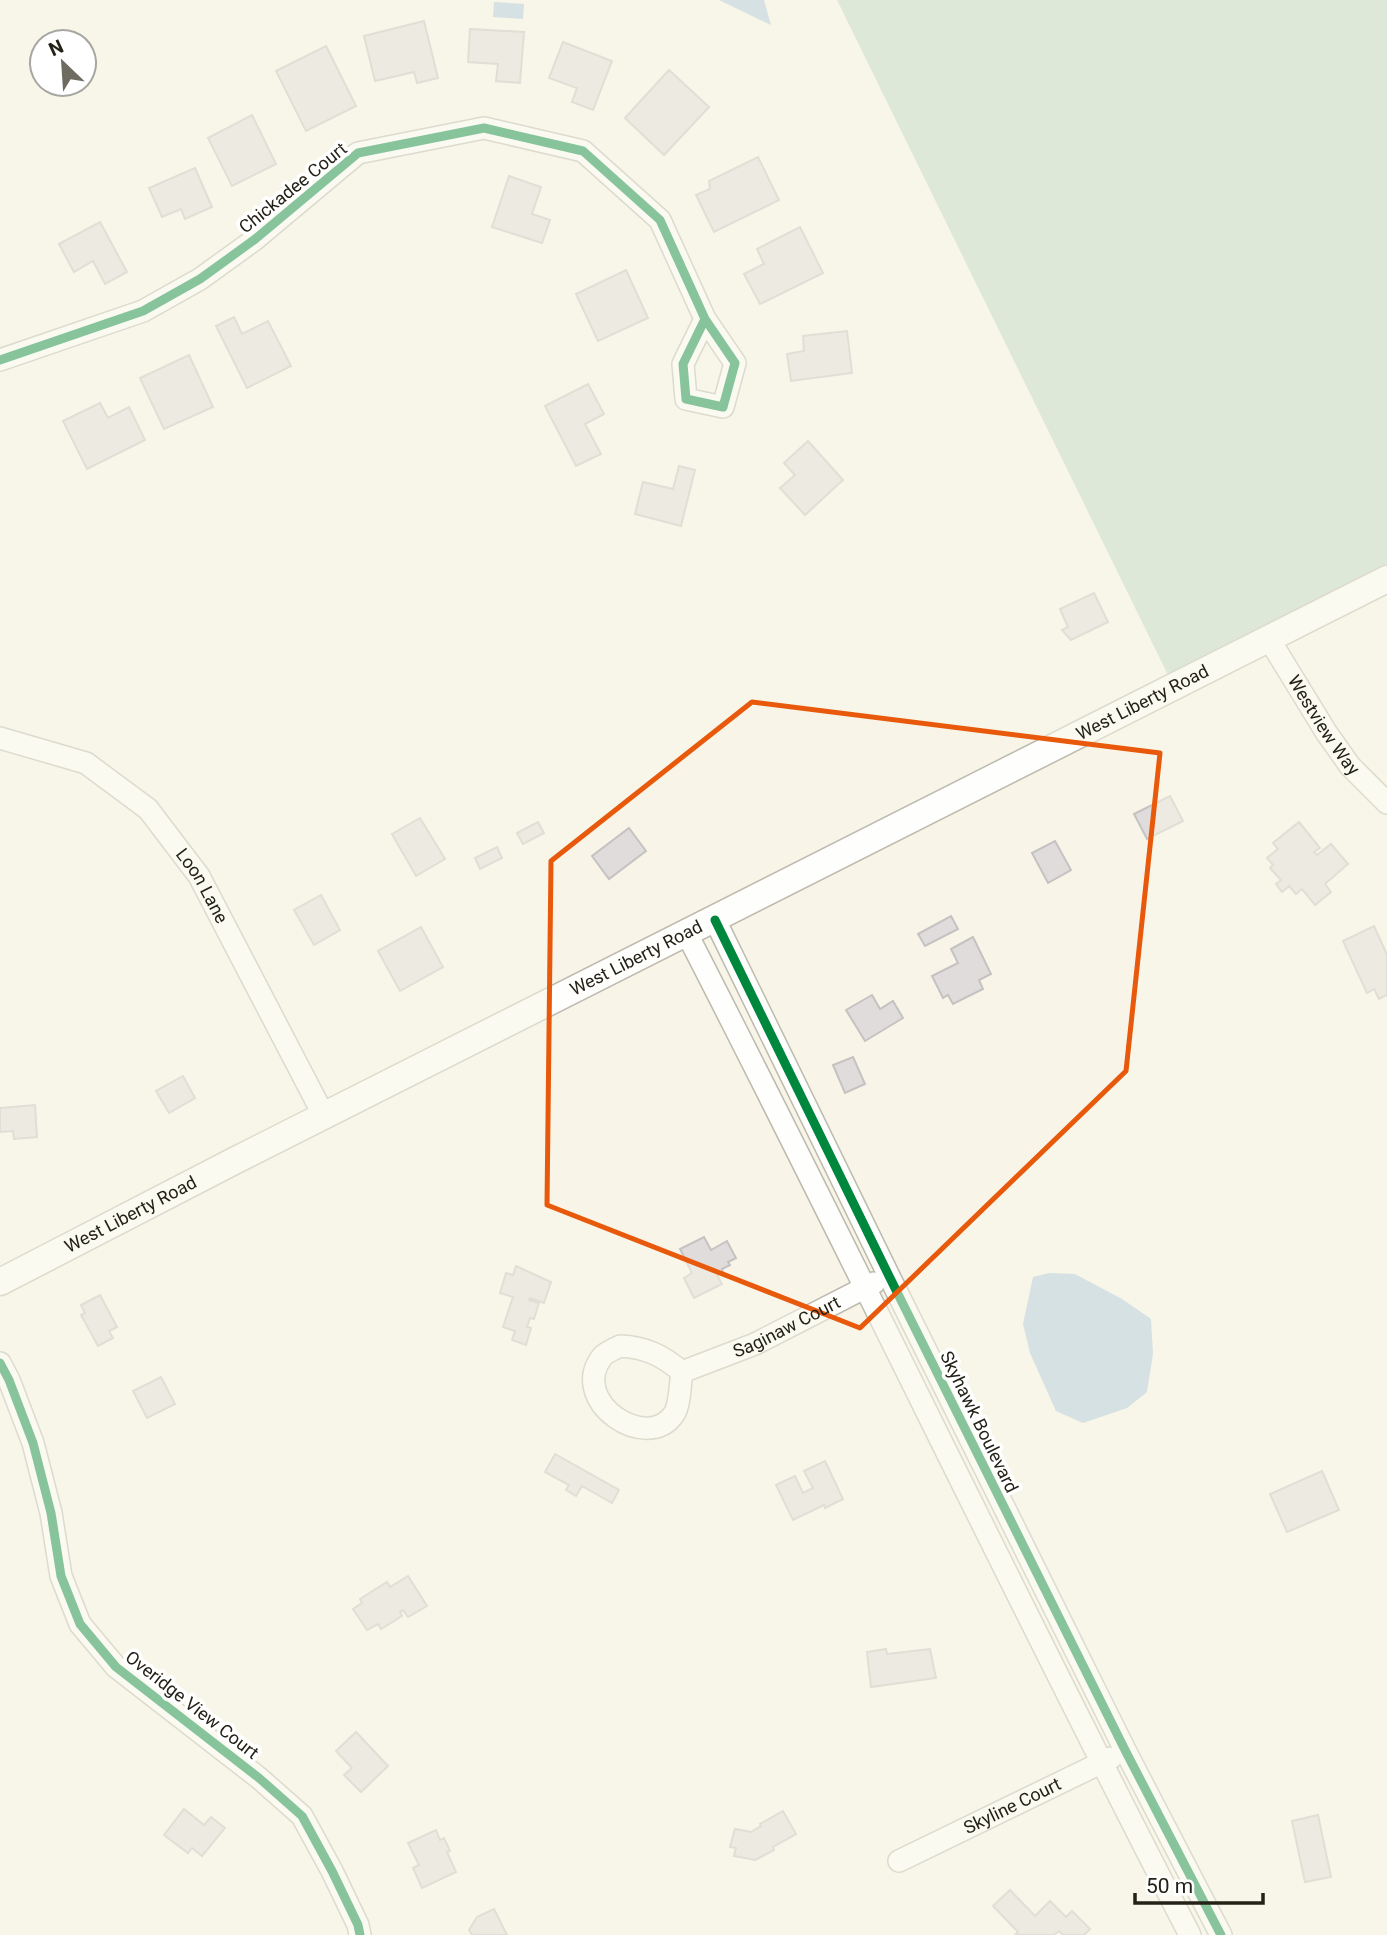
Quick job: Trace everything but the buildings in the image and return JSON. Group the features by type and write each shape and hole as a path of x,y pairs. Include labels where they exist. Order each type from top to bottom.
{"main road":[{"name":"West Liberty Road","path":"0,1282 1387,579"}],"street":[{"name":"Chickadee Court","path":"0,360 143,311 200,279 254,240 358,153 484,128 583,151 660,220 705,319"},
{"name":"Westview Way","path":"1269,639 1350,766 1387,803"},
{"name":"Loon Lane","path":"0,738 86,762 148,809 199,876 324,1116"},
{"name":"Skyhawk Boulevard","path":"715,919 1126,1752 1221,1935"},
{"path":"687,934 1190,1935"},
{"name":"Saginaw Court","path":"682,1372 755,1344 889,1276"},
{"path":"620,1346 637,1347 662,1355 682,1372 675,1413 663,1424 646,1429 620,1422 604,1409 594,1388 596,1370 603,1356 620,1346"},
{"name":"Overidge View Court","path":"0,1363 33,1443 51,1513 61,1576 80,1624 116,1667 259,1778 302,1816 332,1871 358,1925 360,1935"},
{"name":"Skyline Court","path":"899,1861 1126,1752"}],"highlighted area":[{"path":"752,702 1160,753 1126,1071 860,1328 547,1205 551,861"}],"green space":[{"path":"837,0 1387,0 1387,567 1169,677"}],"water":[{"path":"719,0 764,0 771,25"},
{"path":"494,2 524,4 523,19 493,17"},
{"path":"1049,1273 1075,1274 1122,1299 1151,1319 1153,1354 1147,1392 1127,1408 1083,1423 1056,1411 1030,1353 1023,1324 1033,1277"}],"cycle path":[{"path":"0,360 143,311 200,279 254,240 358,153 484,128 583,151 660,220 705,319 735,363 723,407 686,399 683,364 705,319"},
{"path":"715,920 1126,1752 1221,1935"},
{"path":"0,1363 33,1443 51,1513 61,1576 80,1624 116,1667 259,1778 302,1816 332,1871 358,1925 360,1935"}]}
